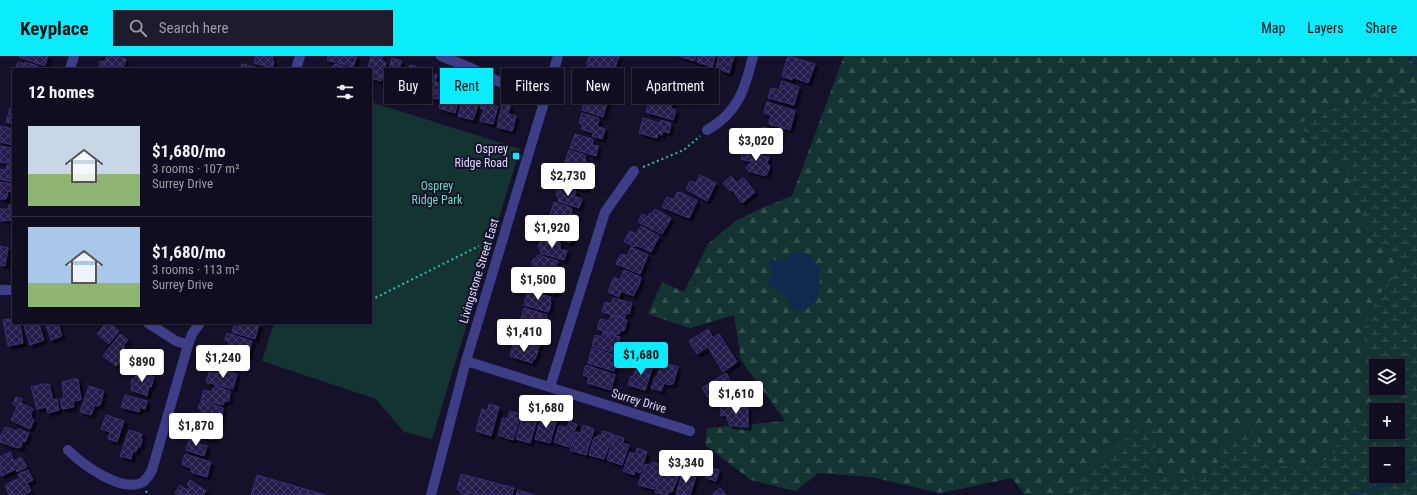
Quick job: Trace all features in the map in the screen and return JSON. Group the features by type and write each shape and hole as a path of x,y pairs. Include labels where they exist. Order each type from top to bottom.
{"street":[{"path":"70,68 74,56"},
{"path":"296,68 300,56"},
{"path":"441,56 501,82"},
{"name":"Livingstone Street East","path":"554,68 558,56"},
{"path":"707,130 723,119 736,104 753,56"},
{"name":"Livingstone Street East","path":"431,495 466,362 542,104"},
{"path":"550,387 605,212 634,171"},
{"path":"0,290 12,290"},
{"path":"150,324 176,341 188,345"},
{"path":"68,450 80,462 99,474 115,481 136,484 147,478 152,470 188,345 192,334 199,324"},
{"name":"Surrey Drive","path":"466,362 690,431"}],"path":[{"path":"634,171 684,150 707,130"},
{"path":"372,300 479,246"}],"green space":[{"path":"844,56 1417,56 1417,495 1025,495 1012,478 940,493 871,477 818,473 796,491 751,480 705,445 707,428 785,421 741,360 734,315 690,328 648,314 662,282 684,292 708,244 737,220 792,196"},
{"path":"1396,90 1417,110 1417,495 1070,495 1090,470 1137,428 1157,432 1151,476 1193,479 1219,469 1224,445 1249,424 1267,462 1299,470 1333,457 1340,430 1369,411 1369,439 1405,439 1405,403 1381,403 1390,397 1389,395 1405,395 1405,359 1373,359 1362,333 1378,296 1403,264 1368,233 1346,169 1309,139 1299,123 1371,93"},
{"name":"Osprey Ridge Park","path":"372,102 520,149 432,439 404,432 376,399 262,361 274,324 372,324"}],"water":[{"path":"792,253 811,255 819,269 820,286 816,300 803,312 789,308 789,300 781,292 768,284 772,271 769,263 773,260 785,261"}],"building":[{"path":"48,56 45,66 19,57"},
{"path":"107,56 116,56 126,59 123,68 99,67 100,61 105,62"},
{"path":"256,56 273,56 272,60 274,61 272,68 254,63"},
{"path":"328,56 357,56 353,67 327,60"},
{"path":"371,56 383,56 381,60 386,64 381,81 372,78 372,68 368,68"},
{"path":"589,56 619,56 615,68 605,68 599,66 598,68 587,64"},
{"path":"679,56 696,56 694,61"},
{"path":"698,56 715,56 712,67 697,62"},
{"path":"719,56 734,56 729,73 716,66"},
{"path":"788,56 815,64 808,83 792,77 792,80 782,76"},
{"path":"392,58 402,61 399,68 389,68"},
{"path":"18,62 25,64 25,62 38,66 37,68 16,68"},
{"path":"242,64 258,68 241,68"},
{"path":"335,64 348,68 332,68"},
{"path":"410,65 417,67 416,68 409,68"},
{"path":"432,74 437,75 435,82 440,83 438,99 432,97"},
{"path":"782,81 799,87 794,105 768,98 771,88 779,90"},
{"path":"494,100 493,105 498,106 493,124 480,121 484,109 480,108 481,104 493,104"},
{"path":"767,102 795,111 790,130 769,124 771,115 764,113"},
{"path":"440,104 457,104 455,113 439,108"},
{"path":"461,104 478,105 473,120 458,116"},
{"path":"502,104 510,106 508,114 516,116 512,131 497,127"},
{"path":"584,104 607,104 603,117 582,110"},
{"path":"649,104 672,104 671,108 676,110 673,120 646,112"},
{"path":"10,108 12,109 12,124 6,122"},
{"path":"582,113 598,118 599,120 597,126 605,129 602,139 592,136 593,133 581,129 583,125 579,123"},
{"path":"643,118 660,123 661,120 671,123 669,133 663,131 662,135 658,133 657,138 639,133"},
{"path":"0,126 12,129 12,145 0,142"},
{"path":"763,127 777,131 773,146 760,143 758,149 747,146 750,135 759,138 761,134 759,132"},
{"path":"575,134 592,139 592,145 598,146 596,156 570,148"},
{"path":"0,146 12,148 12,164 0,162"},
{"path":"744,147 757,151 756,156 760,157 760,155 769,157 767,163 770,166 766,176 748,171 746,168 753,162 741,159"},
{"path":"569,150 585,155 586,162 593,164 590,174 564,165"},
{"path":"7,165 12,166 12,182 0,179 0,169 6,170"},
{"path":"565,168 581,173 582,180 588,181 585,190 561,183"},
{"path":"700,175 716,183 707,201 686,189 690,181 696,183"},
{"path":"731,176 737,183 744,178 755,192 742,203 732,190 730,191 723,183"},
{"path":"0,182 12,184 11,192 7,191 8,194 6,199 0,199"},
{"path":"559,185 576,191 574,196 582,199 579,208 558,201 559,198 556,195"},
{"path":"680,192 697,201 689,218 662,207 667,197 674,200 677,193"},
{"path":"554,202 572,209 571,213 578,216 575,226 549,218"},
{"path":"12,204 12,220 0,221 0,209 9,209 9,205"},
{"path":"655,209 671,218 662,234 638,222 642,214 648,217"},
{"path":"546,219 564,225 564,231 573,234 570,243 539,233 543,222 545,223"},
{"path":"641,226 659,236 651,252 639,246 635,245 634,247 624,241 630,231 636,234"},
{"path":"544,238 560,242 560,249 567,251 564,260 540,253 541,250 538,247"},
{"path":"0,246 8,248 5,266 0,265"},
{"path":"631,247 648,255 640,274 616,264 621,254 627,256"},
{"path":"538,255 558,261 556,266 562,268 559,278 533,270 533,259 537,258"},
{"path":"624,270 641,277 639,285 633,296 621,291 619,297 608,292 614,277 620,280"},
{"path":"534,273 556,280 554,294 529,287"},
{"path":"528,291 551,297 548,312 524,305"},
{"path":"613,298 632,303 629,314 626,313 625,318 602,312 605,302 611,304"},
{"path":"524,308 547,315 545,328 543,329 520,322"},
{"path":"611,315 627,320 624,331 621,330 619,334 616,333 616,335 597,329 600,319 609,321"},
{"path":"10,319 11,324 20,324 23,343 8,346 3,320"},
{"path":"23,324 33,324 34,326 39,325 44,340 30,345"},
{"path":"46,324 58,324 62,336 51,340"},
{"path":"105,324 110,324 119,331 109,344 97,334"},
{"path":"240,324 259,324 255,339 232,332 234,326 239,327"},
{"path":"518,325 535,330 534,336 542,338 539,348 514,340 514,329 517,328"},
{"path":"708,329 713,338 719,334 737,362 723,372 708,347 697,354 689,341"},
{"path":"603,332 620,337 616,353 592,346 595,335 602,337"},
{"path":"227,333 252,341 248,356 227,350 229,341 225,340"},
{"path":"120,334 128,340 123,346 125,347 123,348 125,350 124,356 116,366 103,356"},
{"path":"514,342 537,349 538,351 532,363 510,356"},
{"path":"592,348 618,356 614,371 588,363"},
{"path":"223,351 238,356 233,370 222,366 222,368 211,365 213,357 219,359"},
{"path":"142,354 157,358 155,372 138,368"},
{"path":"639,361 653,365 645,390 628,385 631,376 633,377"},
{"path":"662,362 678,367 673,384 670,385 664,383 661,391 651,388 655,377 657,378"},
{"path":"586,365 615,375 611,390 587,383 589,377 583,375"},
{"path":"223,370 237,374 233,389 206,382 209,372 220,374"},
{"path":"137,371 154,377 151,387 149,386 147,396 131,390 132,379 135,378"},
{"path":"726,373 736,390 720,401 717,401 714,394 708,397 702,388"},
{"path":"78,379 81,400 73,401 74,407 62,409 60,399 64,398 62,382"},
{"path":"49,384 53,400 57,399 59,410 48,413 46,407 37,409 31,387"},
{"path":"89,386 104,391 100,405 95,405 91,415 80,412"},
{"path":"215,386 230,391 229,401 224,402 223,405 201,400 204,390 213,392 212,390"},
{"path":"125,395 147,401 145,409 140,407 139,412 121,407"},
{"path":"16,397 22,399 21,403 33,409 30,415 34,420 30,429 11,420 17,407 13,404"},
{"path":"201,401 223,408 220,423 200,417 200,412 203,410 198,408"},
{"path":"489,404 499,407 491,436 476,431 482,409 487,411"},
{"path":"721,405 732,405 732,407 748,408 748,427 729,425 727,416 720,415"},
{"path":"510,411 521,414 513,440 498,435 503,418 508,419"},
{"path":"106,415 124,421 117,442 108,439 110,432 101,429"},
{"path":"523,415 537,419 530,443 516,439"},
{"path":"542,415 557,418 550,443 535,439"},
{"path":"205,421 219,426 218,436 214,436 213,440 191,434 194,425 203,427 203,422"},
{"path":"569,422 577,424 569,447 554,442 559,426 567,428"},
{"path":"583,425 594,429 586,455 570,450 576,432 581,433"},
{"path":"5,427 17,431 18,429 29,433 25,442 21,441 21,447 18,448 0,442 0,437"},
{"path":"129,430 142,434 140,439 142,439 140,447 138,446 136,452 133,451 131,459 120,456"},
{"path":"603,431 613,434 604,459 589,455 594,438 598,435 601,436"},
{"path":"614,435 624,438 623,443 629,445 622,465 607,460"},
{"path":"190,437 200,440 199,444 207,446 204,456 186,450"},
{"path":"637,448 647,452 640,473 635,471 634,475 623,471 630,452 636,454"},
{"path":"10,452 14,461 21,457 27,467 17,472 16,469 1,476 0,457"},
{"path":"185,454 211,462 207,477 191,472 192,469 182,464"},
{"path":"652,462 663,465 654,489 638,485 645,464 651,466"},
{"path":"708,467 719,470 716,481 705,478"},
{"path":"670,468 681,471 672,492 669,491 667,495 664,495 655,492 661,474 667,476"},
{"path":"28,470 33,480 27,483 31,491 24,495 9,495 5,485 20,478 18,474"},
{"path":"685,470 696,476 690,495 676,494 683,471"},
{"path":"461,474 514,488 512,495 478,495 470,493 467,495 460,493 461,491 457,489"},
{"path":"257,475 325,495 251,495"},
{"path":"190,480 206,491 203,495 178,495 175,493 180,485 187,490 190,487 187,485"},
{"path":"720,488 726,495 712,495"},
{"path":"518,490 534,495 516,495"}],"waterway":[{"path":"1409,56 1417,65"},
{"path":"1351,495 1393,483 1417,468"}],"place":[{"name":"Osprey Ridge Road","path":"516,156"}]}
